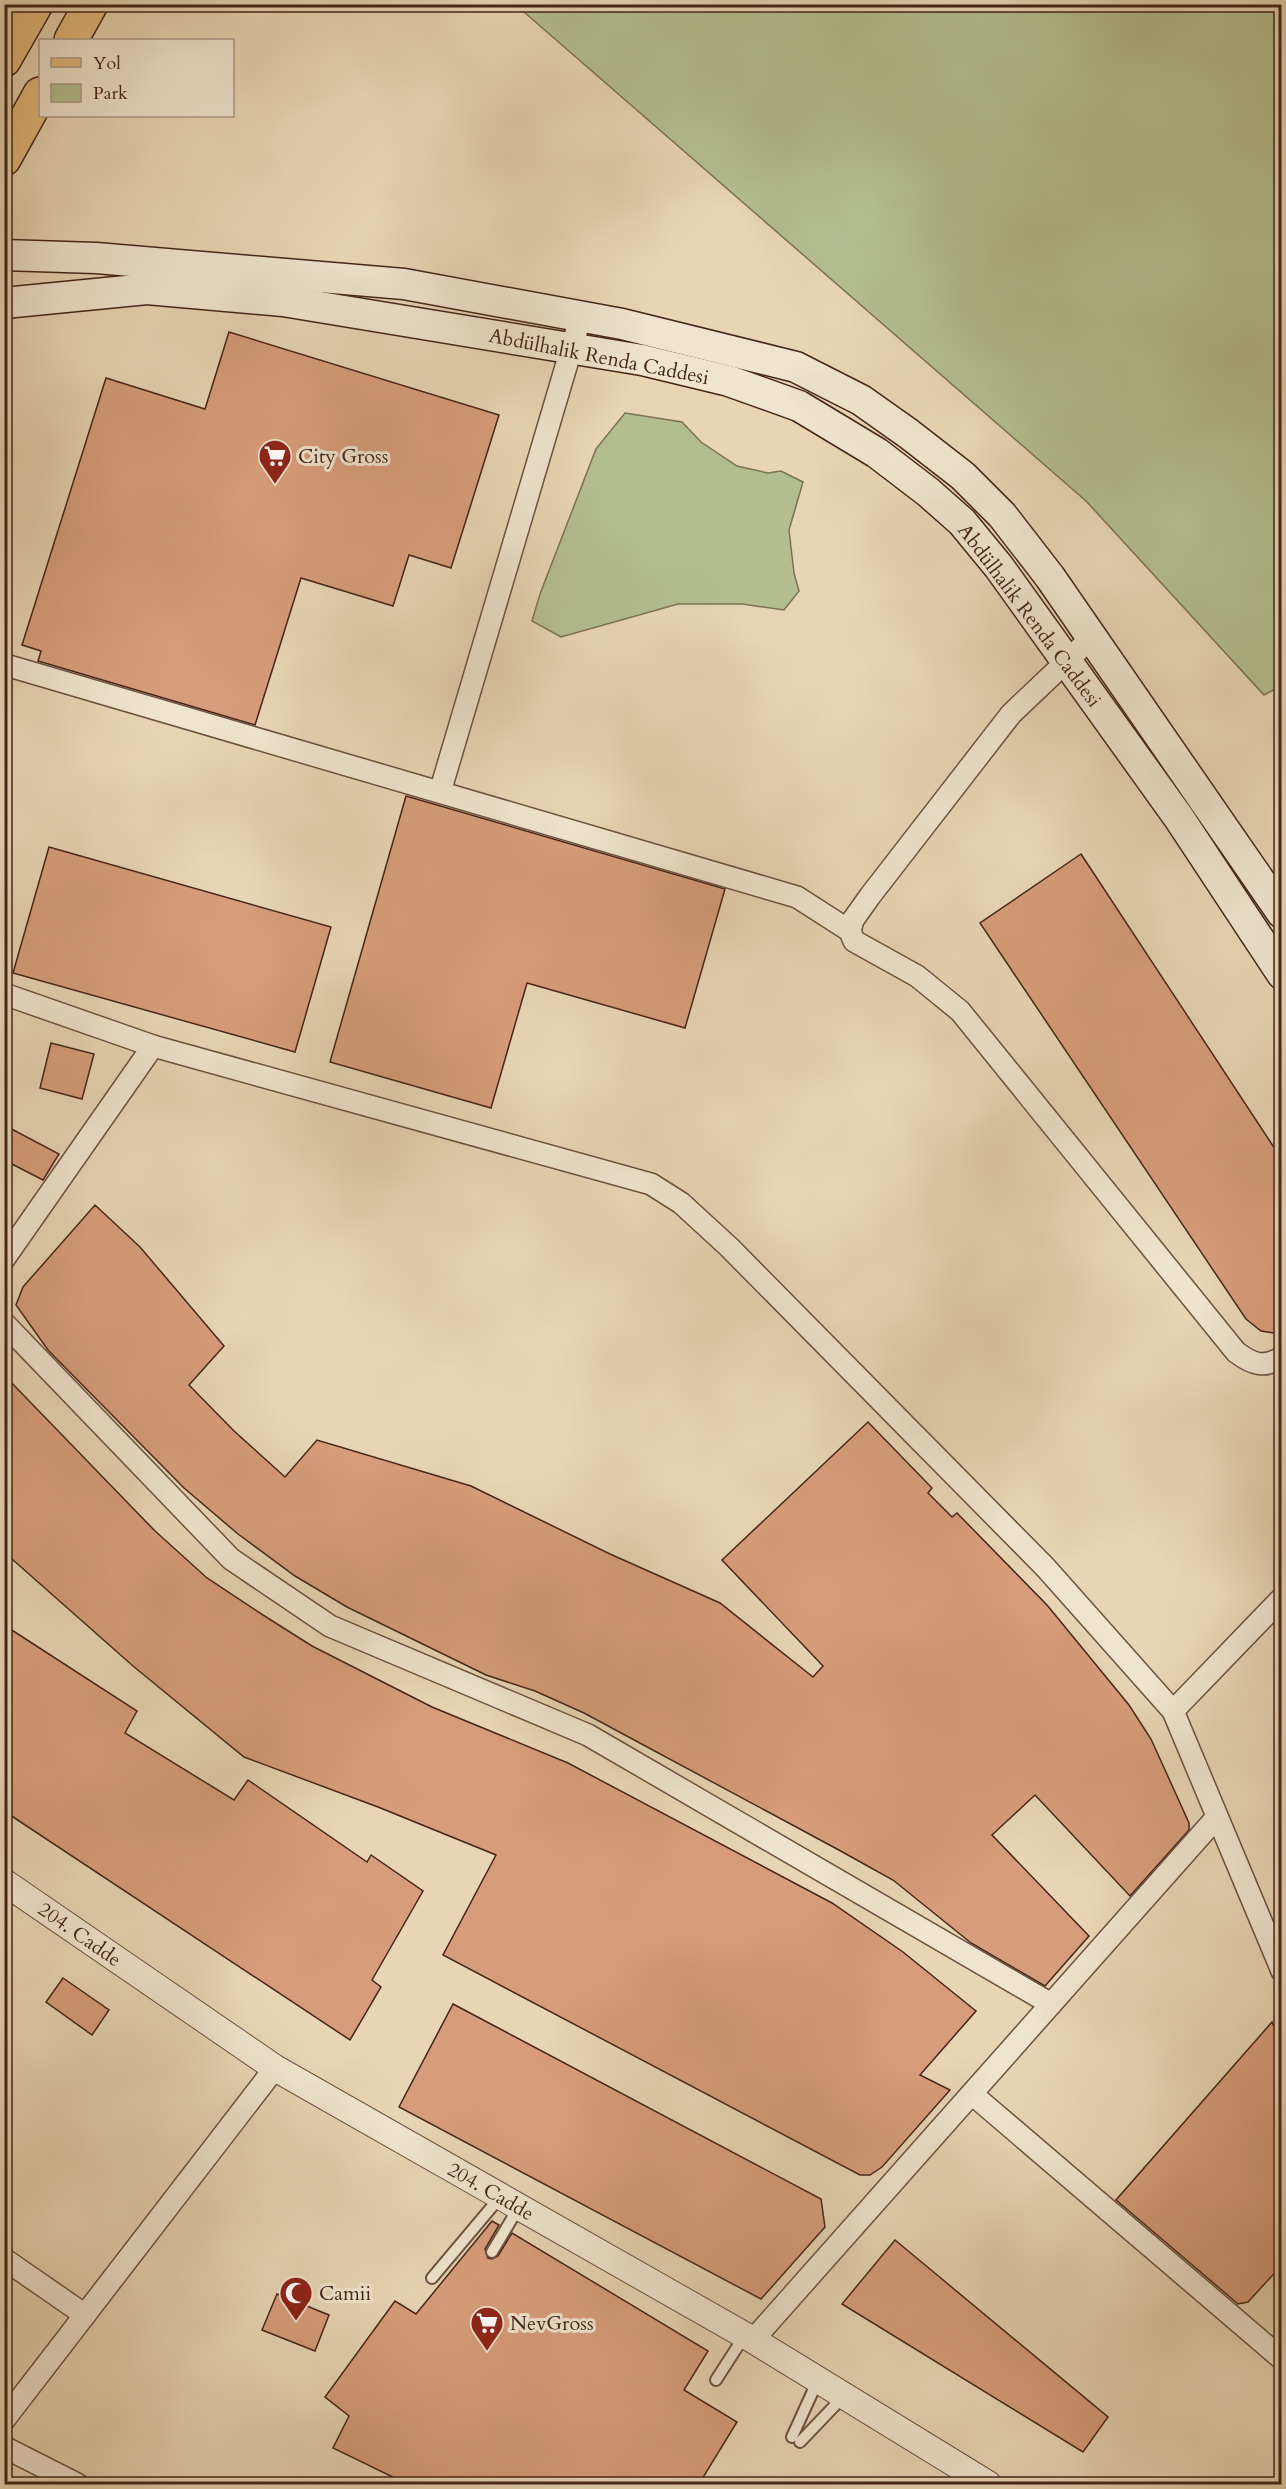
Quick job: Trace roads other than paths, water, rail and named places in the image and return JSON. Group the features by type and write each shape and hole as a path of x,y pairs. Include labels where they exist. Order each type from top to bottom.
{"main road":[{"path":"4,60 36,4"},
{"path":"72,39 91,4"},
{"path":"4,159 39,96"},
{"name":"Abdülhalik Renda Caddesi","path":"4,255 96,258 404,284 622,324 796,367 861,400 963,476 1002,515 1050,577 1281,913"},
{"name":"Abdülhalik Renda Caddesi","path":"4,303 147,289 283,301 642,360 729,381 799,406 878,453 962,522 999,567 1179,818 1281,974"}],"street":[{"path":"440,792 581,316"},
{"path":"850,931 853,920 870,896 1011,714 1091,638"},
{"path":"9,666 797,897 850,931 854,940 917,976 960,1011 1236,1352 1251,1363 1264,1365 1281,1357"},
{"path":"4,994 153,1046 651,1184 681,1203 729,1247 1046,1568 1173,1711 1281,1971"},
{"path":"4,1259 153,1046"},
{"path":"4,1323 231,1559 330,1626 588,1735 1051,2004"},
{"path":"1173,1711 1281,1598"},
{"path":"749,2337 972,2094 1217,1817"},
{"name":"204. Cadde","path":"4,1882 275,2068 749,2337 988,2484"},
{"path":"4,2420 275,2068"},
{"path":"972,2094 1281,2359"},
{"path":"4,2259 85,2315"},
{"path":"4,2447 77,2484"}],"lane":[{"path":"492,2252 510,2201"},
{"path":"432,2278 510,2201"},
{"path":"716,2380 749,2337"},
{"path":"818,2380 796,2439 844,2396"}],"place":[{"name":"City Gross","path":"275,485"},
{"name":"Camii","path":"296,2322"},
{"name":"NevGross","path":"487,2352"}]}
